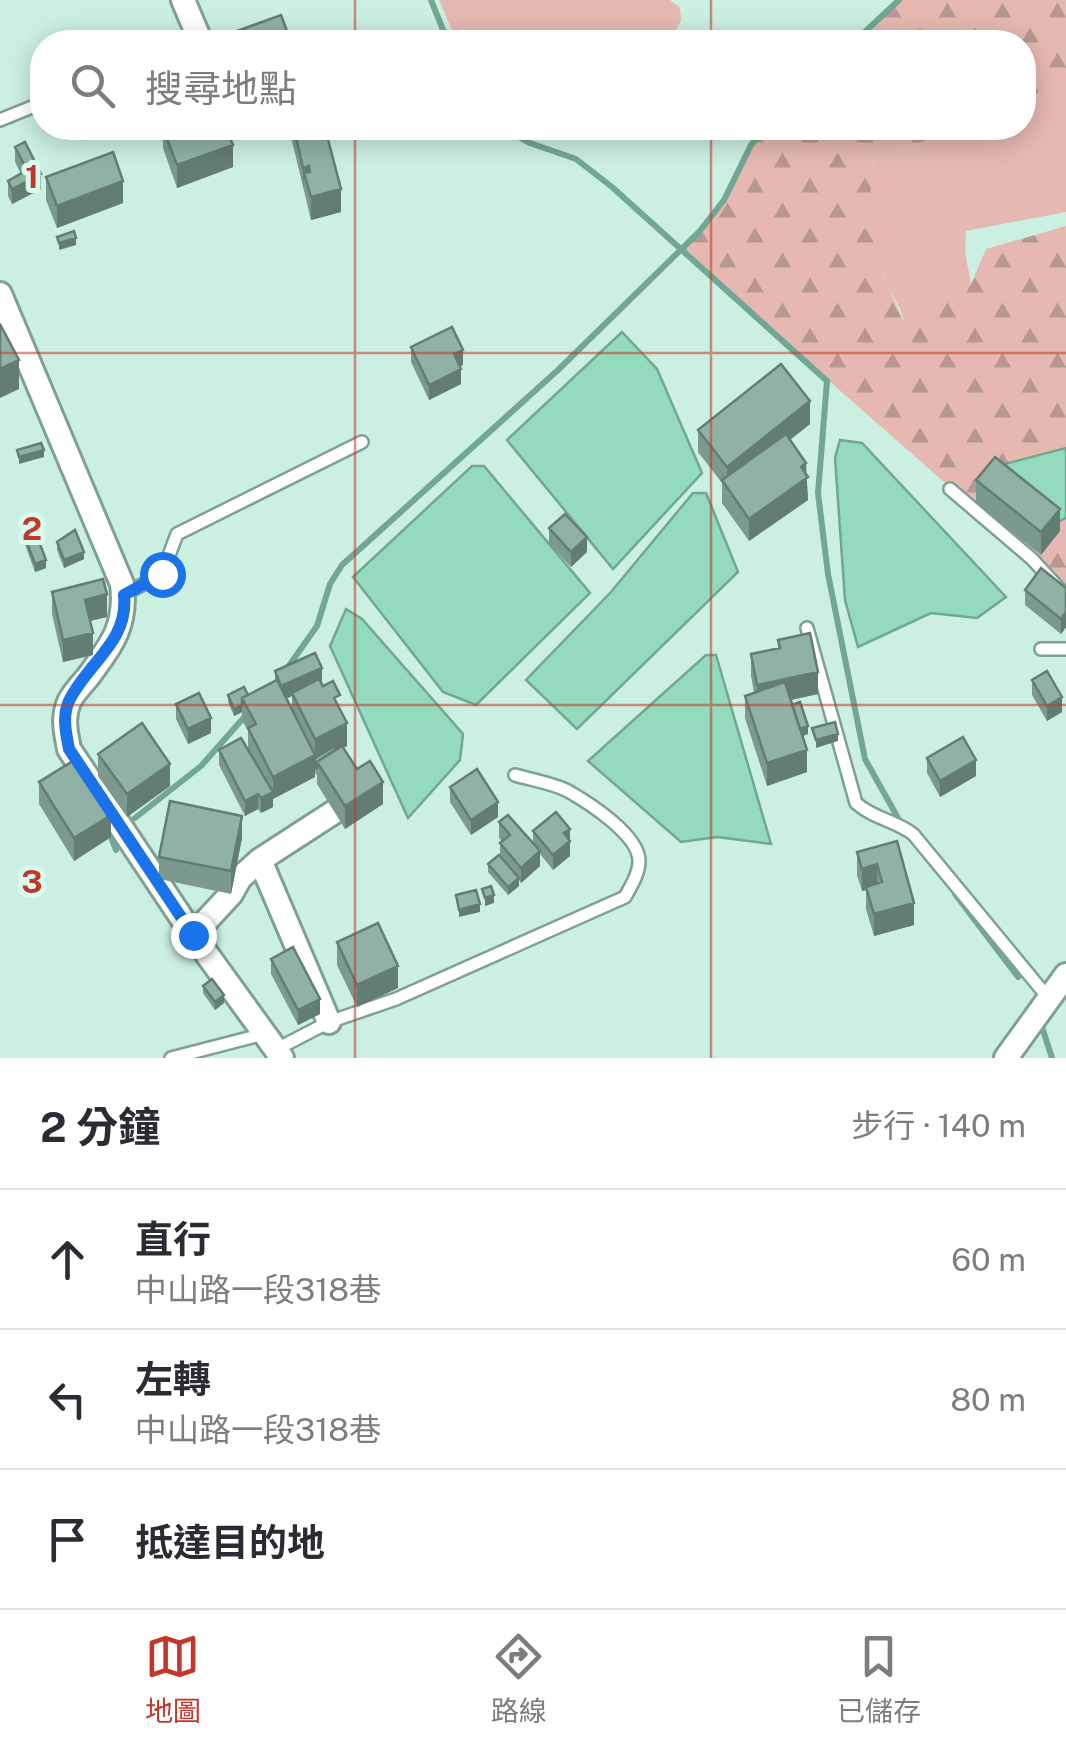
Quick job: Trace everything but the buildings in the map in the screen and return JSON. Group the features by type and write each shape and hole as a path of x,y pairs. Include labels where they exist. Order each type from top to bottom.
{"street":[{"path":"183,0 196,30"},
{"path":"0,294 124,595 125,610 110,646 69,701 64,723 69,749 193,935 275,1047"},
{"path":"193,935 260,860 334,812"},
{"path":"260,860 329,1022"},
{"path":"1006,1058 1066,974"}],"lane":[{"path":"0,120 30,107"},
{"path":"124,595 162,574 177,534 362,442"},
{"path":"950,489 1032,558 1066,596"},
{"path":"807,628 856,802 868,814 900,824 913,834 1050,1000"},
{"path":"1041,649 1066,649"},
{"path":"171,1058 275,1047 624,897 634,881 640,858 632,842 616,825 566,790 516,774"}],"green space":[{"path":"439,0 670,0 680,8 681,20 676,30 452,30"},
{"path":"900,0 1066,0 1066,84 1036,96 1036,30 867,30"},
{"path":"1066,84 1066,212 966,231 971,284 904,323 885,279 873,236 869,203 873,161 926,140 1036,140 1036,96"},
{"path":"756,140 926,140 873,161 869,209 878,225 883,275 904,322 971,284 986,249 1066,226 1066,594 1018,547 680,250 724,200"}],"shaded area":[{"path":"622,332 657,369 702,473 613,569 507,440"},
{"path":"840,440 862,443 1006,597 977,618 931,613 858,647 845,600 835,458"},
{"path":"1066,448 1066,518 1055,523 1001,465"},
{"path":"472,466 484,466 590,593 476,705 443,692 353,577"},
{"path":"693,493 706,493 738,572 577,729 526,680 611,592"},
{"path":"346,609 362,619 463,734 460,760 408,818 330,646"},
{"path":"706,655 716,655 771,844 717,837 681,842 588,761"}],"waterway":[{"path":"431,0 443,30"},
{"path":"867,30 899,0"},
{"path":"524,140 576,159 612,187 827,381 818,493 828,574 865,759 898,818"},
{"path":"288,667 317,626 330,584 342,565 558,370 699,232 724,200 755,140"},
{"path":"135,818 201,766 247,714"},
{"path":"111,837 116,850"},
{"path":"955,894 1018,977"},
{"path":"1040,1021 1052,1058"}],"route":[{"path":"162,574 124,595 125,610 119,628 69,701 64,723 69,749 193,935"}]}
